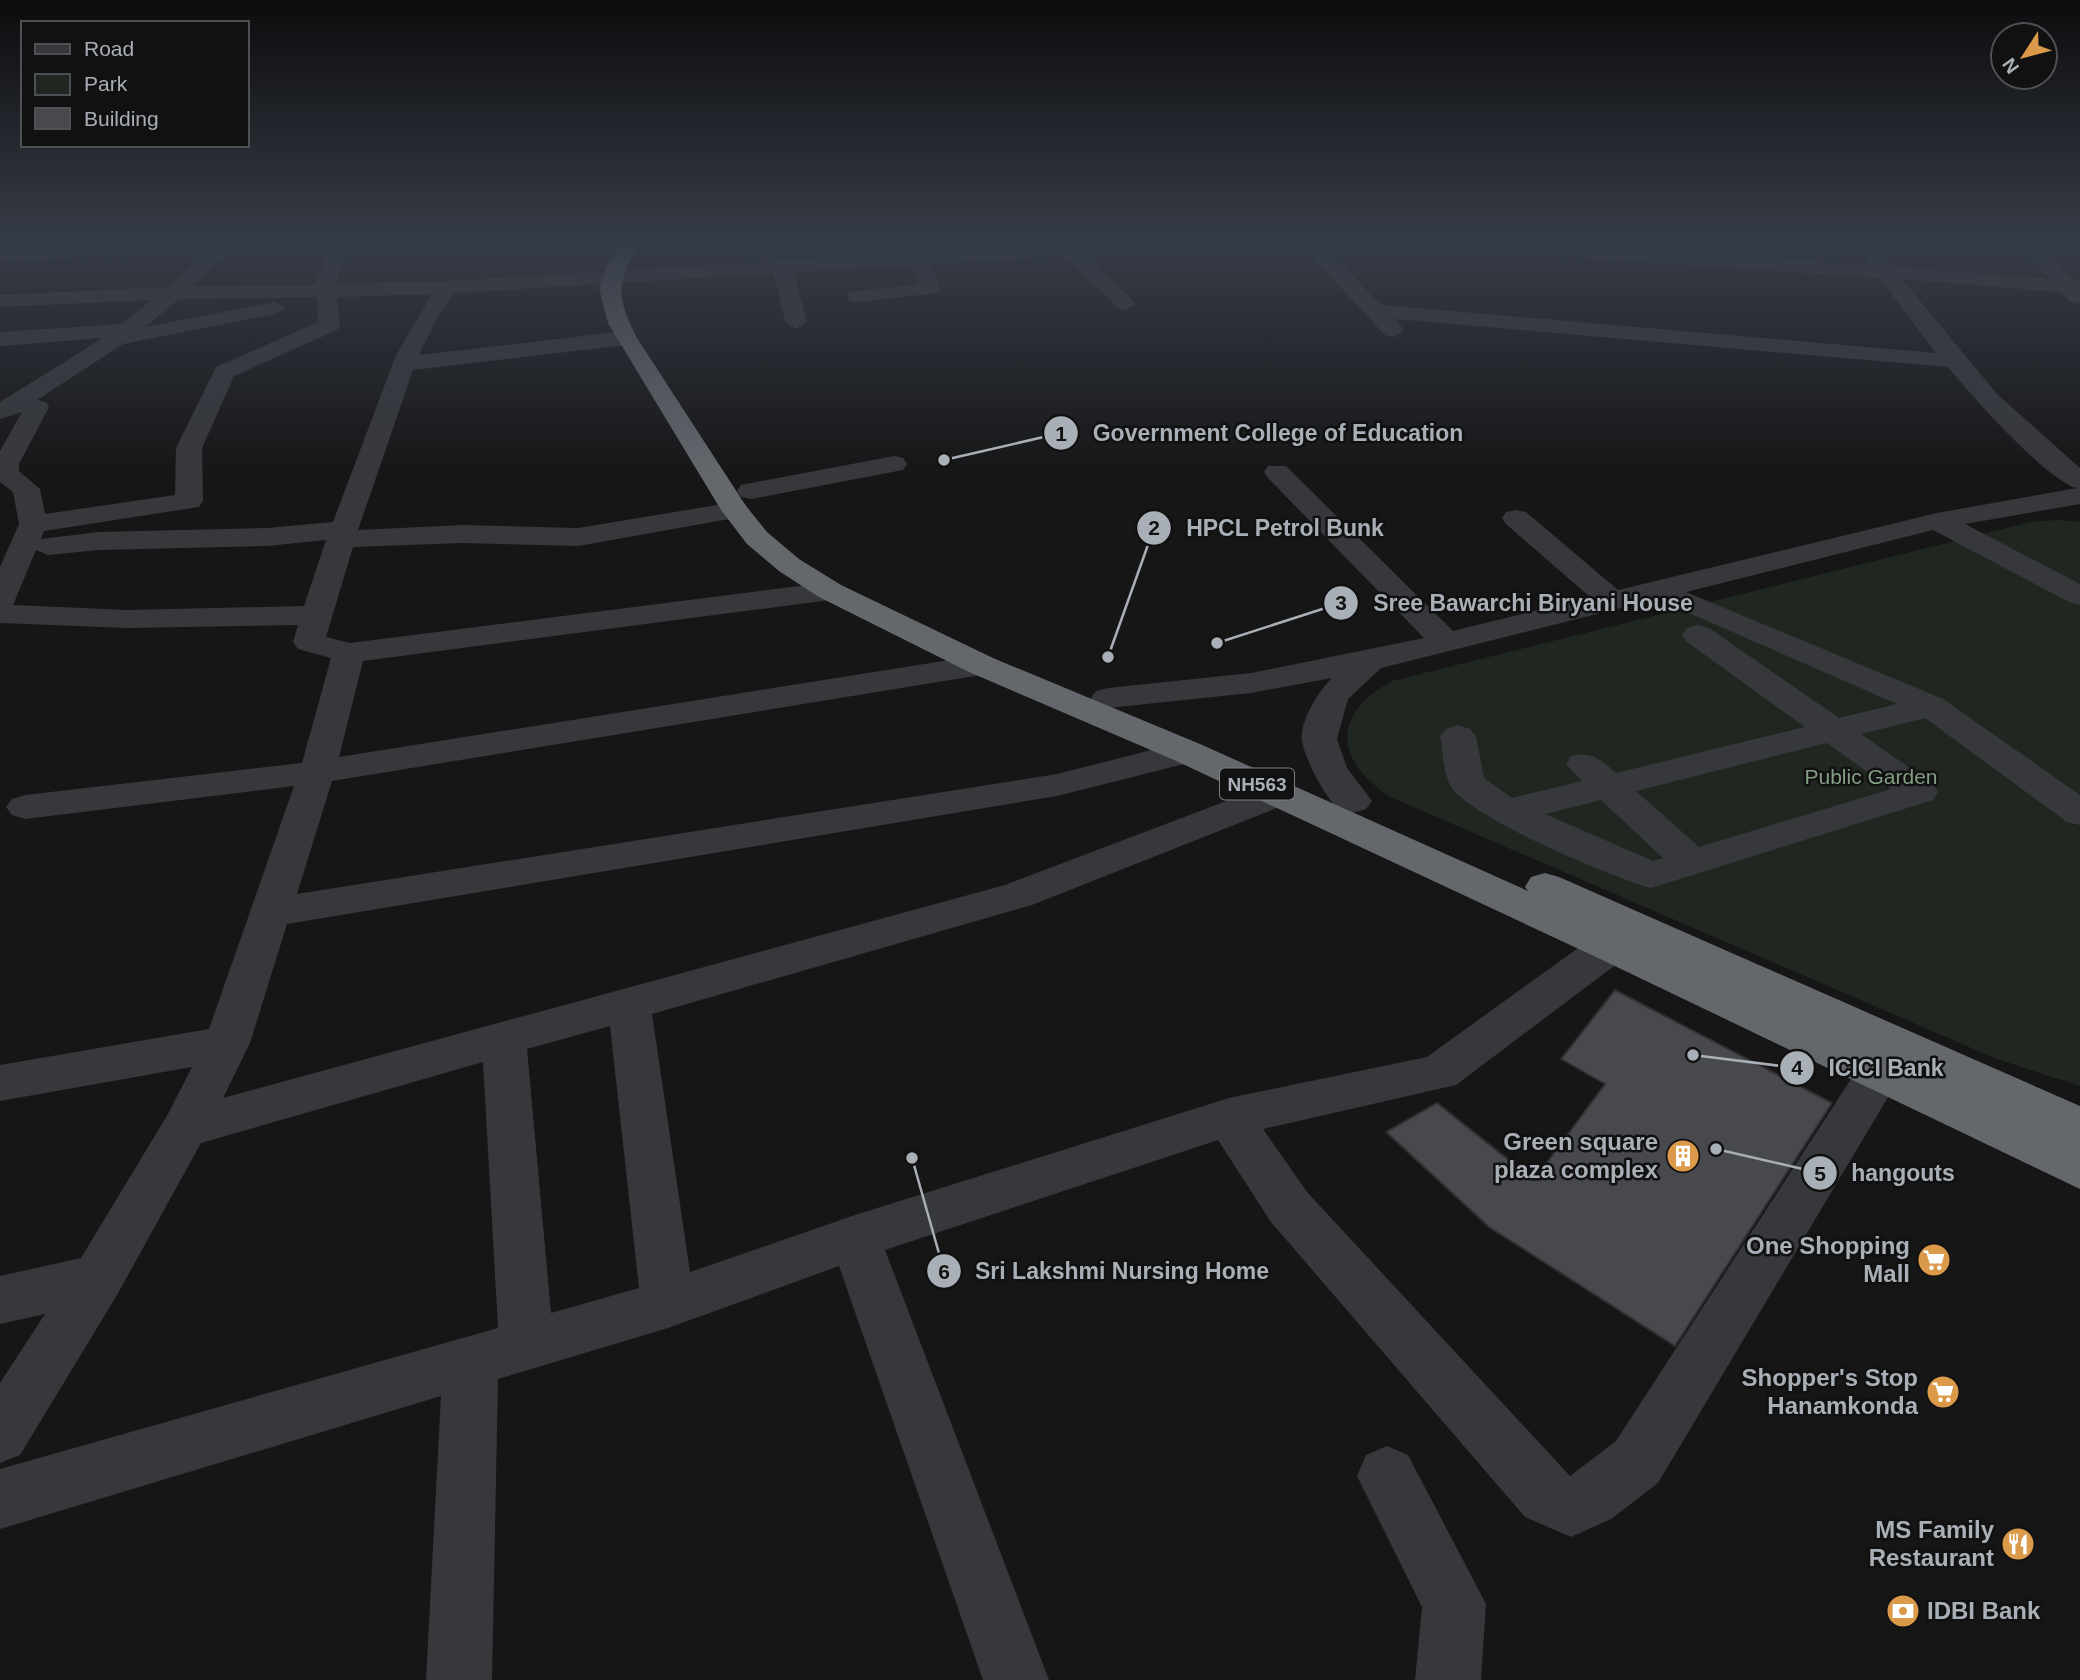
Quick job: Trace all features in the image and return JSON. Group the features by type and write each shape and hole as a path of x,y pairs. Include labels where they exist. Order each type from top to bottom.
{"highway":[{"name":"NH563","path":"615,318 626,338 743,501 813,556 853,581 923,616 1108,698 1353,801 2071,1144"},
{"name":"NH563","path":"638,318 743,501 757,538 789,565 830,591 981,664 1279,794 1880,1072 2071,1144"}],"street":[{"path":"7,408 116,339 142,318"},
{"path":"0,359 116,339 211,318"},
{"path":"21,539 189,501 189,448 224,372 282,344 329,326 328,318"},
{"path":"424,318 404,364 342,534 309,642 349,653 830,591"},
{"path":"1382,318 1393,331"},
{"path":"1461,318 1953,361"},
{"path":"1924,318 1953,361 2004,418 2080,481"},
{"path":"1945,318 1983,364 2080,460"},
{"path":"0,338 116,339"},
{"path":"404,364 626,338"},
{"path":"0,602 21,539 26,489 6,474 6,464 37,407 7,408"},
{"path":"21,539 99,541 342,534 578,537 894,464"},
{"path":"1277,472 1446,642"},
{"path":"1108,698 1251,684 1369,661 1937,521 2080,496"},
{"path":"1516,518 1612,601"},
{"path":"1937,521 2080,596"},
{"path":"1656,590 1931,706 2080,813"},
{"path":"0,614 128,619 317,615"},
{"path":"1458,736 1467,783 1506,811 1651,874 1920,792 1698,635"},
{"path":"0,1435 98,1278 185,1128 227,1043 317,772 349,653"},
{"path":"1353,801 1330,770 1319,738 1332,696 1369,661"},
{"path":"24,807 317,772 981,664"},
{"path":"1506,811 1597,775 1834,730 1931,706"},
{"path":"272,912 1057,785 1186,752"},
{"path":"1597,775 1692,862"},
{"path":"185,1128 1018,895 1279,794"},
{"path":"0,1499 668,1304 855,1238 1229,1117 1440,1072 1611,946"},
{"path":"629,1004 668,1304"},
{"path":"504,1039 527,1346"},
{"path":"0,1083 227,1043"},
{"path":"1229,1117 1289,1207 1546,1496 1571,1507 1590,1498 1637,1462 1880,1072"},
{"path":"855,1238 1016,1680"},
{"path":"0,1300 98,1278"},
{"path":"459,1680 471,1362"},
{"path":"1387,1476 1454,1604 1448,1680"}],"green space":[{"name":"Public Garden","path":"2031,522 2080,522 2080,1086 1997,1059 1390,797 1358,768 1350,753 1347,738 1350,723 1358,708 1372,694 1392,681"}],"building":[{"name":"Green square plaza complex","path":"1615,990 1832,1103 1675,1346 1489,1227 1386,1132 1437,1103 1534,1180 1605,1084 1561,1059"}],"place":[{"name":"Government College of Education","path":"944,460"},
{"name":"Sree Bawarchi Biryani House","path":"1217,643"},
{"name":"HPCL Petrol Bunk","path":"1108,657"},
{"name":"ICICI Bank","path":"1693,1055"},
{"name":"hangouts","path":"1716,1149"},
{"name":"Green square plaza complex","path":"1683,1156"},
{"name":"Sri Lakshmi Nursing Home","path":"912,1158"},
{"name":"One Shopping Mall","path":"1934,1260"},
{"name":"Shopper's Stop Hanamkonda","path":"1943,1392"},
{"name":"MS Family Restaurant","path":"2018,1544"},
{"name":"IDBI Bank","path":"1903,1611"}]}
